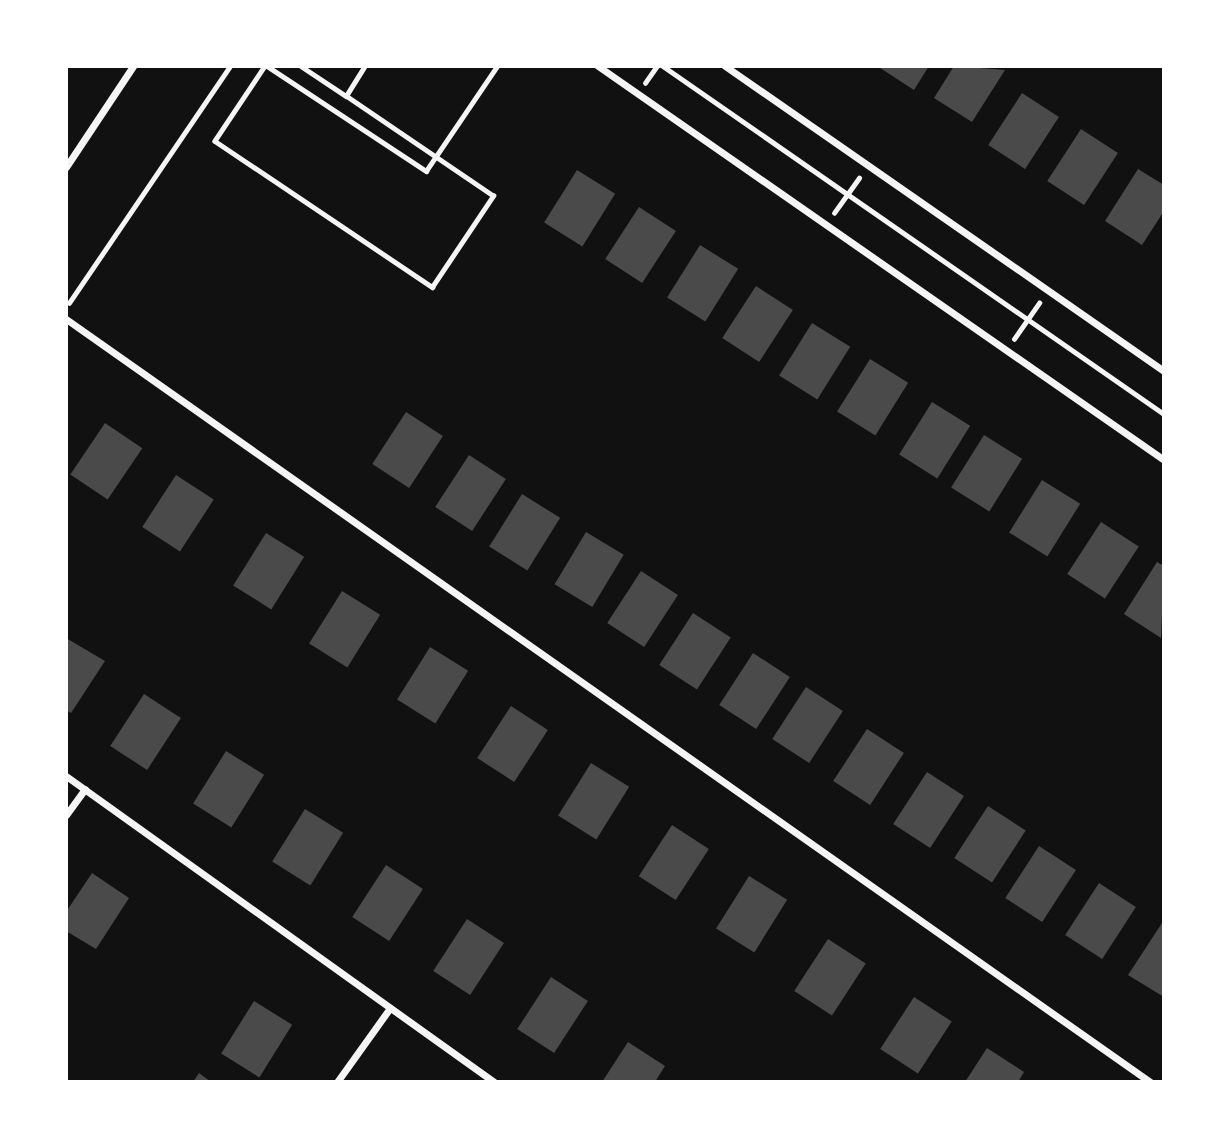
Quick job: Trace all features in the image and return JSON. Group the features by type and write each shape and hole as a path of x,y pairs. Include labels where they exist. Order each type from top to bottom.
{"street":[{"path":"66,167 133,66"},
{"path":"598,66 1164,460"},
{"path":"725,66 1164,372"},
{"path":"66,319 1150,1082"},
{"path":"66,776 494,1082"},
{"path":"66,815 85,789"},
{"path":"337,1082 390,1007"}],"path":[{"path":"66,307 230,66"},
{"path":"301,66 436,158 493,196 432,287 215,141 266,66 426,171 436,158 497,66"},
{"path":"346,96 365,66"},
{"path":"663,66 1164,414"},
{"path":"826,225 868,166"},
{"path":"1006,350 1048,291"}],"building":[{"path":"877,66 929,66 914,90"},
{"path":"954,66 1005,70 972,122 934,98"},
{"path":"1022,93 1059,117 1025,169 988,145"},
{"path":"1081,129 1118,153 1084,205 1047,181"},
{"path":"1138,169 1164,185 1164,211 1142,245 1105,221"},
{"path":"577,170 615,194 582,246 544,223"},
{"path":"639,207 676,231 642,283 605,259"},
{"path":"700,245 738,269 705,321 667,298"},
{"path":"756,286 793,310 759,362 722,338"},
{"path":"812,323 850,347 817,399 779,376"},
{"path":"870,359 908,383 875,435 837,412"},
{"path":"932,402 970,426 937,478 899,455"},
{"path":"406,412 443,436 409,488 372,464"},
{"path":"105,423 142,448 108,500 70,474"},
{"path":"984,435 1022,459 989,511 951,488"},
{"path":"469,455 506,479 472,531 435,507"},
{"path":"176,475 214,500 180,552 142,527"},
{"path":"1042,480 1080,504 1047,556 1009,533"},
{"path":"522,494 560,518 527,570 489,547"},
{"path":"1101,522 1139,547 1105,599 1067,574"},
{"path":"586,532 624,555 592,607 555,584"},
{"path":"266,533 304,557 271,609 233,586"},
{"path":"1157,562 1164,566 1161,638 1124,614"},
{"path":"641,571 678,595 644,647 607,623"},
{"path":"342,591 380,615 347,667 309,644"},
{"path":"693,613 731,638 697,690 659,665"},
{"path":"66,638 105,661 71,713 66,710"},
{"path":"430,647 468,671 435,723 397,700"},
{"path":"753,653 790,677 756,729 719,705"},
{"path":"806,687 843,711 809,763 772,739"},
{"path":"144,694 181,718 147,770 110,746"},
{"path":"511,706 548,730 514,782 477,758"},
{"path":"867,729 904,753 870,805 833,781"},
{"path":"226,751 264,775 231,827 193,804"},
{"path":"591,763 629,787 596,839 558,816"},
{"path":"927,772 964,796 930,848 893,824"},
{"path":"988,806 1026,831 992,883 954,858"},
{"path":"305,809 343,833 310,885 272,862"},
{"path":"672,825 709,849 676,900 639,876"},
{"path":"1039,846 1076,870 1042,922 1005,898"},
{"path":"386,865 423,889 389,941 352,917"},
{"path":"92,873 129,898 96,949 66,931 66,912"},
{"path":"749,876 787,900 754,952 716,929"},
{"path":"1099,883 1136,907 1102,959 1065,935"},
{"path":"467,919 504,943 470,995 433,971"},
{"path":"1162,923 1164,924 1164,997 1128,975"},
{"path":"828,939 866,964 832,1016 794,991"},
{"path":"551,977 588,1001 554,1053 517,1029"},
{"path":"914,997 952,1022 918,1074 880,1049"},
{"path":"254,1001 292,1025 259,1077 221,1054"},
{"path":"628,1042 665,1066 655,1082 602,1082"},
{"path":"987,1048 1024,1072 1018,1082 965,1082"},
{"path":"199,1073 211,1082 193,1082"}]}
